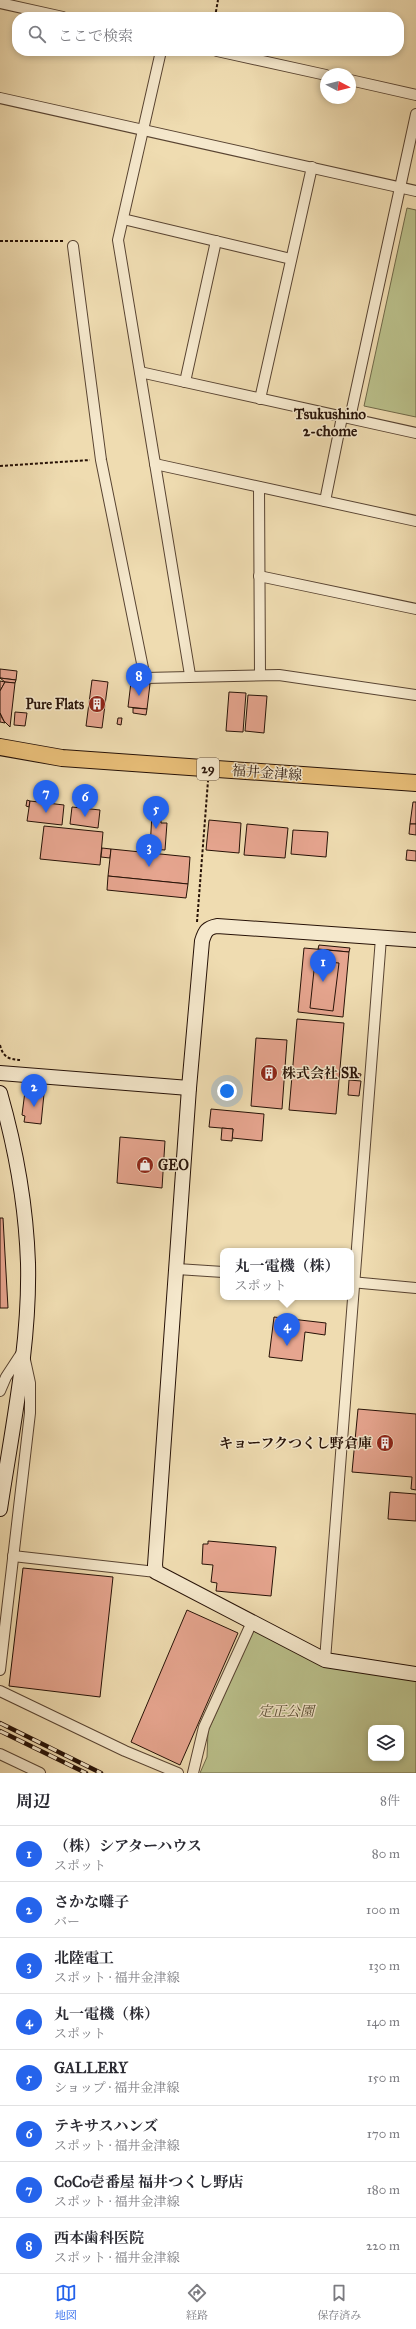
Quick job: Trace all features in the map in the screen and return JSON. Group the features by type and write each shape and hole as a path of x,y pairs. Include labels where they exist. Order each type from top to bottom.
{"main road":[{"name":"福井金津線","path":"0,747 62,758 416,783"}],"street":[{"path":"0,3 40,12"},
{"path":"160,56 118,240 190,675"},
{"path":"239,56 320,74"},
{"path":"356,81 416,94"},
{"path":"0,98 416,191"},
{"path":"325,501 346,418 416,114"},
{"path":"260,398 312,167"},
{"path":"122,219 291,259"},
{"path":"186,382 216,241"},
{"path":"73,246 101,460 145,678 190,675 279,675 416,695"},
{"path":"140,372 416,433"},
{"path":"155,464 416,521"},
{"path":"259,487 260,675"},
{"path":"259,576 416,609"},
{"path":"156,1572 188,1088 204,932 209,928 217,926 416,940"},
{"path":"354,1271 381,938"},
{"path":"0,1073 188,1088"},
{"path":"0,1093 13,1140 24,1201 28,1264 23,1351 0,1510"},
{"path":"177,1269 220,1272"},
{"path":"354,1283 416,1288"},
{"path":"325,1660 352,1300"},
{"path":"0,1391 6,1377 23,1351"},
{"path":"0,1670 30,1413 30,1383 23,1351"},
{"path":"13,1556 156,1572 325,1660 416,1674"},
{"path":"193,1773 204,1727 252,1622"},
{"path":"0,1691 125,1751 178,1773"},
{"path":"0,1754 40,1773"}],"path":[{"path":"216,12 218,0"},
{"path":"0,241 66,241 73,246"},
{"path":"0,466 101,460"},
{"path":"197,924 208,777"},
{"path":"0,1045 2,1054 8,1059 24,1060"}],"green space":[{"path":"407,208 416,210 416,417 364,406"},
{"name":"定正公園","path":"256,1625 325,1660 416,1674 416,1773 200,1773 207,1757 208,1731"}],"building":[{"path":"0,669 17,671 16,680 0,678"},
{"path":"0,678 16,680 15,683 5,682"},
{"name":"Pure Flats","path":"92,680 108,682 102,728 86,726"},
{"path":"0,681 5,682 0,691"},
{"path":"5,682 15,683 10,727 4,721 0,713 0,691"},
{"path":"131,682 150,684 147,709 128,707"},
{"path":"229,692 246,693 243,732 226,731"},
{"path":"248,695 267,696 264,733 245,731"},
{"path":"133,708 147,709 146,715 133,713"},
{"path":"15,712 27,713 25,726 14,725"},
{"path":"0,713 2,718 5,723 0,722"},
{"path":"118,718 122,718 121,725 117,724"},
{"path":"27,800 30,801 29,807 26,806"},
{"path":"30,801 64,805 62,825 27,821"},
{"path":"413,802 416,802 416,824 410,824"},
{"path":"72,807 100,810 98,828 70,824"},
{"path":"152,813 161,813 161,823 167,823 165,850 150,849"},
{"path":"209,820 241,823 239,853 206,850"},
{"path":"247,824 288,828 285,858 244,855"},
{"path":"410,824 416,824 416,835 409,834"},
{"path":"44,826 103,832 100,865 40,859"},
{"path":"293,830 328,832 326,857 291,854"},
{"path":"102,848 111,849 110,858 101,857"},
{"path":"111,849 190,857 188,884 108,876"},
{"path":"407,850 416,851 416,861 406,860"},
{"path":"108,876 188,884 186,898 107,890"},
{"path":"319,945 350,948 349,952 318,949"},
{"path":"304,948 349,952 343,1017 298,1012"},
{"path":"315,961 339,963 333,1011 310,1008"},
{"path":"297,1019 344,1023 336,1114 289,1110"},
{"name":"株式会社 SR","path":"256,1038 287,1040 282,1109 251,1106"},
{"path":"350,1072 361,1074 360,1079 349,1077"},
{"path":"349,1080 361,1081 359,1096 348,1095"},
{"path":"25,1091 44,1094 41,1124 24,1122 25,1116 22,1115"},
{"path":"211,1109 264,1114 262,1141 232,1138 233,1129 209,1127"},
{"path":"222,1128 233,1129 232,1141 221,1140"},
{"path":"120,1137 165,1141 162,1188 117,1183"},
{"path":"0,1218 3,1218 8,1308 0,1308"},
{"path":"274,1317 326,1323 325,1335 305,1332 302,1361 269,1357"},
{"name":"キョーフクつくし野倉庫","path":"358,1409 416,1414 416,1490 411,1489 412,1477 352,1472"},
{"path":"390,1492 416,1494 416,1521 388,1519"},
{"path":"208,1541 276,1547 271,1596 216,1591 217,1583 211,1582 213,1565 202,1564 203,1544 208,1544"},
{"path":"23,1568 113,1577 100,1697 9,1686"},
{"path":"187,1610 238,1633 180,1765 131,1742"}],"railway":[{"path":"0,1723 101,1773"},
{"path":"0,1731 86,1773"}],"place":[{"name":"西本歯科医院","path":"139,696"},
{"name":"Pure Flats","path":"97,704"},
{"name":"CoCo壱番屋 福井つくし野店","path":"46,813"},
{"name":"テキサスハンズ","path":"85,817"},
{"name":"GALLERY","path":"156,829"},
{"name":"北陸電工","path":"149,867"},
{"name":"（株）シアターハウス","path":"323,982"},
{"name":"株式会社 SR","path":"269,1073"},
{"name":"さかな囃子","path":"34,1107"},
{"name":"GEO","path":"145,1165"},
{"name":"丸一電機（株）","path":"287,1346"},
{"name":"キョーフクつくし野倉庫","path":"385,1443"}],"district":[{"name":"Tsukushino 2-chome","path":"330,422"}]}
